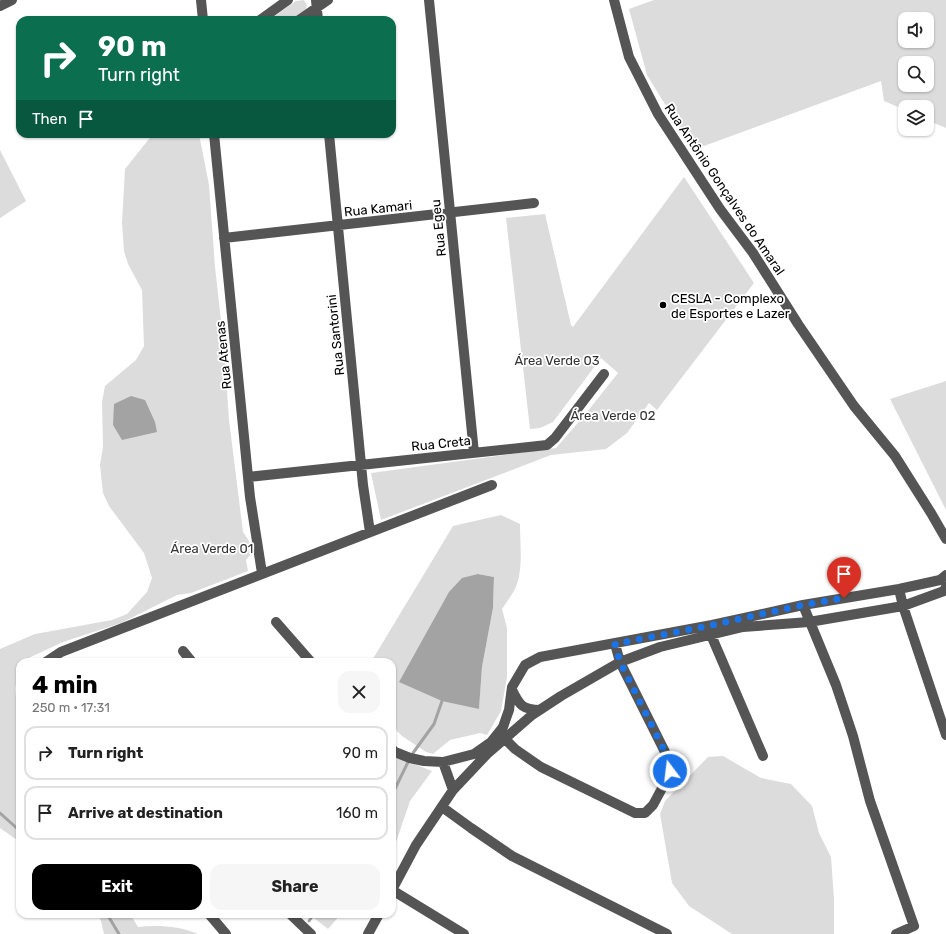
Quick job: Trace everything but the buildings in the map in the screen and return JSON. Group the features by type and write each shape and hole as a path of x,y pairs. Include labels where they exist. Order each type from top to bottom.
{"street":[{"path":"0,6 12,0"},
{"path":"201,0 203,16"},
{"path":"266,16 288,0"},
{"path":"303,16 316,4 328,0"},
{"name":"Rua Egeu","path":"429,0 474,453"},
{"name":"Rua Antônio Gonçalves do Amaral","path":"614,0 629,57 658,114 720,209 753,253 798,324 850,400 894,456 946,539"},
{"path":"316,4 318,16"},
{"name":"Rua Atenas","path":"214,138 250,497 262,574"},
{"name":"Rua Santorini","path":"329,138 361,465 370,532"},
{"name":"Rua Kamari","path":"224,238 534,203"},
{"name":"Rua Creta","path":"248,477 547,445 555,438 604,374"},
{"path":"52,658 61,652 492,486"},
{"path":"396,752 410,758 424,761 443,762 474,754 491,742 503,727 509,710 512,689 525,665 540,657 712,625 803,605 899,589 940,580 946,575"},
{"path":"396,882 416,845 453,790 487,754 532,715 561,696 620,662 660,647 743,627 809,622 903,606 944,591 946,587"},
{"path":"899,589 903,606 946,735"},
{"path":"803,605 836,685 853,736 870,801 914,926 896,934"},
{"path":"276,622 308,658"},
{"path":"711,635 763,756"},
{"path":"505,739 515,749 541,767 635,813 645,812 653,805 668,779 670,771 667,756 620,662 615,644"},
{"path":"183,651 189,658"},
{"path":"512,689 517,701 522,706 529,709 540,710"},
{"path":"443,762 453,790"},
{"path":"442,807 512,856 667,934"},
{"path":"396,892 464,934"},
{"path":"212,918 226,934"},
{"path":"294,918 311,934"},
{"path":"368,934 377,918"}],"green space":[{"path":"304,0 307,5 306,9 298,16 275,16 296,1"},
{"path":"654,0 946,0 946,128 934,123 934,100 898,100 898,107 884,101 881,81 693,150 647,75 629,9"},
{"name":"Área Verde 01","path":"150,138 200,138 209,185 229,420 243,532 249,541 251,554 246,560 248,571 191,593 177,595 121,623 63,642 29,658 16,658 16,839 0,828 0,649 35,634 112,620 127,614 147,592 152,578 144,553 109,506 103,493 100,465 103,447 102,402 105,386 136,360 144,346 142,290 128,264 124,251 122,223 125,169"},
{"path":"0,150 26,201 0,218"},
{"path":"684,177 754,283 657,410 649,403 627,433 606,449 551,455 381,520 371,473 556,448 618,373 601,358 553,422 540,428 530,429 506,218 545,214 571,325 573,327"},
{"path":"946,381 946,510 890,399"},
{"path":"501,515 520,524 521,554 519,577 516,587 502,609 507,628 507,677 501,711 487,735 480,733 450,740 433,754 426,752 402,736 396,729 396,658 373,658 453,526","holes":["478,574 494,577 493,608 482,667 479,708"]},
{"path":"723,756 761,778 791,784 812,806 819,833 831,857 834,899 834,934 732,934 689,906 672,883 660,814 665,801 708,757"},
{"path":"396,757 432,771 410,801 396,842"},
{"path":"100,918 132,918 138,927 168,927 183,929 198,934 104,934"},
{"path":"314,918 338,918 328,929"}],"shaded area":[{"path":"131,396 145,400 155,422 157,432 122,440 113,425 114,404"},
{"path":"478,574 494,577 493,608 482,667 479,709 442,701 399,682 449,592 462,578"}],"waterway":[{"path":"413,753 434,724 442,701"},
{"path":"396,787 409,760"},
{"path":"0,813 16,827"},
{"path":"109,918 119,934"}],"place":[{"name":"CESLA - Complexo de Esportes e Lazer","path":"663,305"}],"route":[{"path":"670,771 667,756 620,662 615,644 803,605 844,598"}],"park label":[{"name":"Área Verde 03","path":"557,360"},
{"name":"Área Verde 02","path":"613,415"}]}
